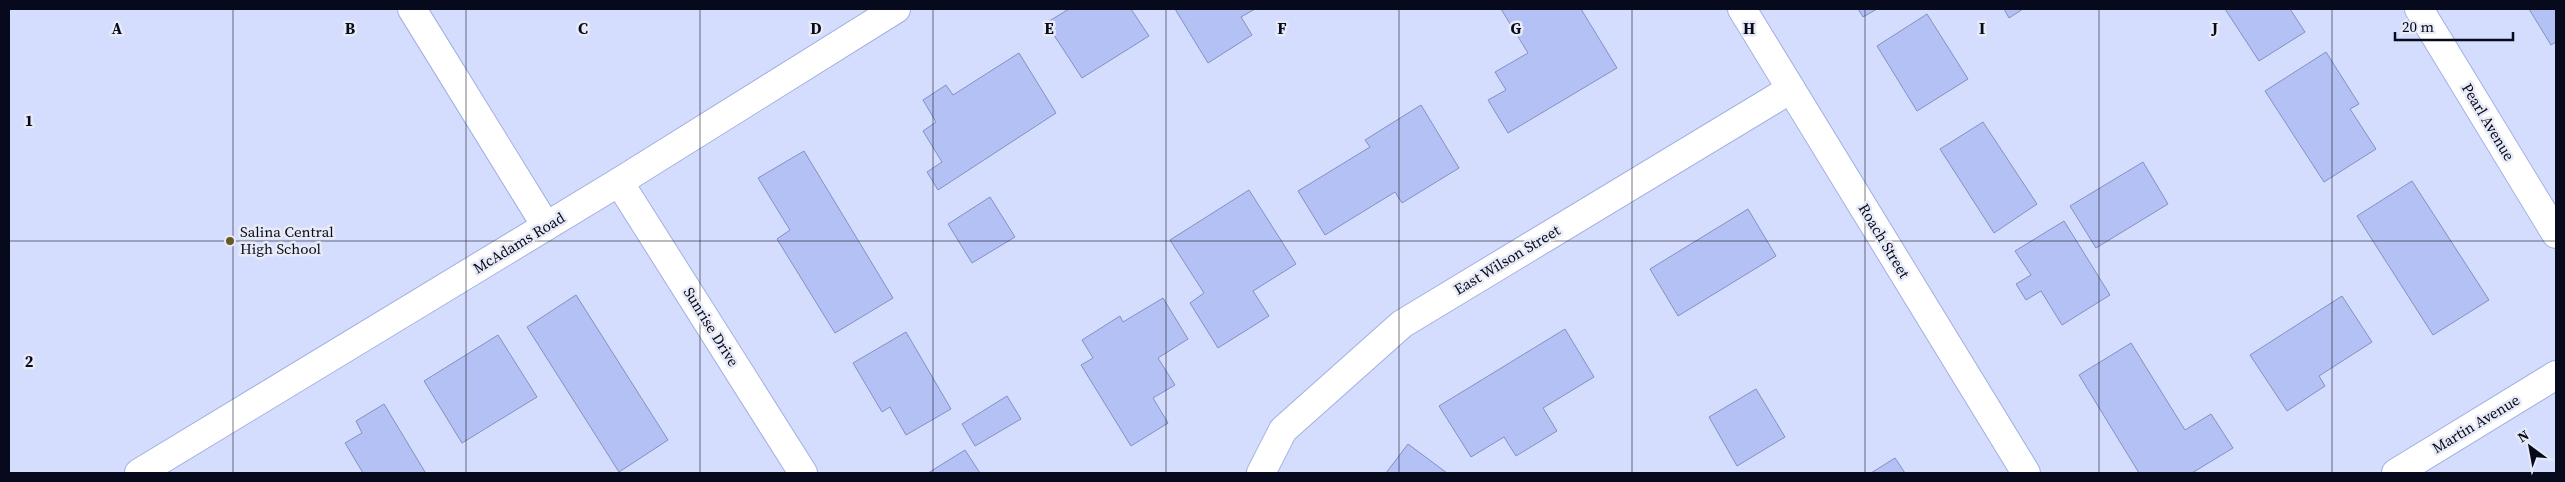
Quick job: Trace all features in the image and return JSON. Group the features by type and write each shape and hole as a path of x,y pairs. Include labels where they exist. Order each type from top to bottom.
{"street":[{"path":"412,9 546,226"},
{"name":"McAdams Road","path":"139,473 619,182 896,9"},
{"name":"Roach Street","path":"1742,9 2026,473"},
{"name":"Pearl Avenue","path":"2419,9 2556,234"},
{"name":"East Wilson Street","path":"1261,473 1283,430 1402,324 1791,89"},
{"name":"Sunrise Drive","path":"619,182 803,473"},
{"name":"Martin Avenue","path":"2396,473 2556,375"}],"building":[{"path":"1069,9 1131,9 1149,36 1082,78 1046,23"},
{"path":"1175,9 1255,9 1241,17 1252,35 1208,63"},
{"path":"1501,9 1581,9 1617,68 1508,133 1488,100 1506,90 1495,72 1528,53"},
{"path":"1858,9 1877,9 1863,17"},
{"path":"2004,9 2023,9 2009,18"},
{"path":"2225,9 2290,9 2305,32 2259,61"},
{"path":"2529,9 2556,9 2556,42 2551,45"},
{"path":"1927,14 1968,79 1917,111 1877,46"},
{"path":"2326,52 2359,104 2350,109 2376,149 2324,182 2265,91"},
{"path":"1019,53 1056,113 938,190 927,172 942,162 923,131 936,122 923,100 946,85 953,95"},
{"path":"1421,105 1459,168 1402,203 1395,192 1325,235 1298,191 1370,147 1365,140"},
{"path":"1983,122 2037,204 1994,233 1940,149"},
{"path":"804,151 893,298 835,333 777,239 790,230 758,178"},
{"path":"2143,162 2168,204 2096,248 2070,206"},
{"path":"2412,181 2489,300 2433,335 2357,216"},
{"path":"1249,190 1296,264 1253,291 1269,316 1218,348 1190,303 1204,293 1170,240"},
{"path":"990,197 1015,237 972,263 948,224"},
{"path":"1748,209 1776,256 1678,316 1650,269"},
{"path":"2064,221 2110,295 2062,325 2041,291 2026,300 2016,284 2031,275 2015,251"},
{"path":"576,295 668,440 619,472 527,327"},
{"path":"2342,296 2372,342 2319,376 2325,386 2287,411 2250,355"},
{"path":"1163,298 1188,339 1158,358 1175,385 1153,398 1168,423 1131,446 1081,365 1093,358 1082,340 1120,316 1123,322"},
{"path":"1565,329 1594,377 1543,408 1557,431 1516,456 1504,437 1471,457 1439,406"},
{"path":"906,332 951,409 906,435 890,407 882,412 853,363"},
{"path":"498,335 537,397 462,443 424,381"},
{"path":"2131,343 2185,430 2211,414 2233,448 2192,473 2139,473 2079,375"},
{"path":"1756,389 1785,437 1737,466 1709,417"},
{"path":"1007,396 1021,419 975,446 962,424"},
{"path":"384,404 424,473 363,473 345,443 362,433 356,421"},
{"path":"1408,444 1447,473 1386,473"},
{"path":"965,450 980,473 928,473"},
{"path":"1895,458 1905,473 1871,473"}],"place":[{"name":"Salina Central High School","path":"230,241"}]}
